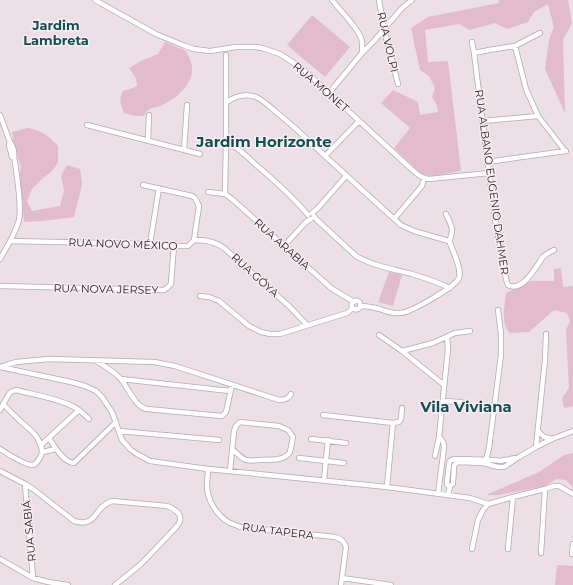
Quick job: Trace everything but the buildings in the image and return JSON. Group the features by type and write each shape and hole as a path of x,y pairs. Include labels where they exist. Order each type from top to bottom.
{"street":[{"name":"RUA MONET","path":"95,0 156,34 194,49 210,51 243,46 274,51 303,69 408,166 424,178"},
{"path":"332,0 361,36 362,54"},
{"name":"RUA VOLPI","path":"379,0 384,30 398,84"},
{"path":"329,93 402,8 412,0"},
{"path":"474,52 515,46 540,33"},
{"name":"RUA ALBANO EUGENIO DAHMER","path":"472,42 495,219 508,285 516,287 524,282 543,257 554,250"},
{"path":"487,162 566,151 538,116 526,89 515,46"},
{"path":"208,192 225,194 227,102 226,55"},
{"path":"227,93 236,97"},
{"path":"227,102 241,95 254,96 265,103 295,128 401,225 414,232 450,241"},
{"path":"184,150 186,105"},
{"path":"148,141 149,115"},
{"path":"0,116 10,142 9,145 15,162 20,205 16,227 0,259"},
{"path":"483,121 538,116"},
{"path":"325,156 359,120"},
{"path":"87,125 200,154"},
{"path":"226,141 239,150 356,256 376,265 413,274 450,288 458,279 459,271 450,241 452,230 446,214"},
{"path":"226,149 235,148"},
{"path":"394,219 422,186 424,178 429,179 489,173"},
{"path":"284,246 317,211 346,176"},
{"path":"143,185 158,188 150,244"},
{"name":"RUA NOVO MÉXICO","path":"10,241 188,246 194,240 199,212 198,202 192,196 158,188"},
{"name":"RUA ARABIA","path":"225,194 331,288 354,302 358,301 361,306"},
{"name":"RUA GÓYA","path":"194,240 212,242 224,248 290,307 307,325"},
{"name":"RUA NOVA JERSEY","path":"0,286 164,290 168,288 170,284 174,246"},
{"name":"RUA ARABIA","path":"200,296 209,297 220,301 249,326 261,332 280,334 347,313 353,308 356,310 361,306 376,308 390,313 402,314 420,306 450,288"},
{"path":"353,308 352,305 354,302"},
{"path":"486,462 501,355 501,334 498,310"},
{"path":"402,351 433,343 460,332 470,331"},
{"path":"536,447 545,360 546,334"},
{"path":"379,335 402,351 444,385"},
{"path":"435,456 439,437 448,349 446,337"},
{"path":"0,368 16,362 49,359 161,363 175,366 279,400 287,399 291,394"},
{"path":"94,361 108,368 121,379 139,405 144,408 222,416 226,412 232,385"},
{"path":"0,368 71,382 85,386 96,392 102,397 112,412 122,440 131,450 144,459 150,461 208,469 387,487 470,498 488,504 554,486 573,494"},
{"path":"121,379 230,391"},
{"path":"0,410 11,392 16,390 60,401 79,410 89,419"},
{"path":"443,400 461,402"},
{"path":"0,449 30,465 37,462 42,452 41,445 36,436 3,404"},
{"path":"324,415 393,423 399,422 401,419 402,408"},
{"path":"41,445 79,410"},
{"path":"49,438 56,449 68,461 74,463 116,422"},
{"path":"230,471 234,430 240,422 279,426 288,430 293,437 287,456 274,460 248,460 233,450"},
{"path":"387,487 393,423"},
{"path":"119,431 219,440"},
{"path":"538,431 544,437 552,439"},
{"path":"450,486 447,485 449,464 454,458 486,462 498,467 504,467 536,447 573,431"},
{"path":"438,494 444,448 443,441 439,437"},
{"path":"311,439 346,443"},
{"path":"324,480 328,440"},
{"path":"489,448 494,460 492,465"},
{"path":"42,452 56,449"},
{"path":"448,495 450,486 453,484 454,466 456,463 486,462 494,460 500,461 519,457"},
{"path":"299,458 344,463"},
{"path":"504,467 507,460"},
{"name":"RUA TAPERA","path":"208,469 207,485 209,497 221,517 229,523 240,527 336,537 341,539 345,543 346,547 341,585"},
{"path":"0,471 33,489 74,521 85,523 90,521 104,505 112,501 167,506 174,509 180,516 180,520 173,531 142,563 115,585"},
{"path":"447,480 453,481"},
{"name":"RUA SABIÁ","path":"25,484 34,578"},
{"path":"541,553 545,489"},
{"path":"508,550 513,497"},
{"path":"472,549 480,515 488,504"},
{"path":"572,554 573,544"},
{"path":"0,559 34,578 68,585"},
{"path":"342,578 391,585"}],"shaded area":[{"path":"499,0 568,0 572,23 563,40 565,113 545,69 549,40 554,27 548,4 534,12 528,22 507,29 495,23 470,30 459,24 425,30 428,62 448,61 461,171 432,176 422,174 394,148 410,128 381,103 393,90 418,102 420,115 438,112 437,105 432,97 435,88 429,76 420,70 411,28 428,17 499,3"},
{"path":"312,15 350,47 325,77 287,45"},
{"path":"165,42 186,51 191,61 192,69 189,82 174,98 162,105 148,110 144,116 135,116 124,113 120,102 123,91 137,86 136,78 129,68 158,54"},
{"path":"27,128 44,134 58,146 58,163 52,171 32,189 27,201 32,211 60,206 64,191 61,176 67,165 80,169 82,184 74,217 24,222 20,174 21,167 14,146 12,132"},
{"path":"561,268 563,287 573,286 573,406 564,408 562,398 569,388 566,330 570,321 567,313 554,310 529,332 510,333 504,320 506,293 531,281 554,281 554,269"},
{"path":"389,272 402,275 393,306 378,302"},
{"path":"573,453 573,488 566,480 556,479 545,486 499,495 486,495 539,472 564,455"},
{"path":"557,565 573,566 573,585 555,585"}],"district":[{"name":"Jardim Lambreta","path":"56,32"},
{"name":"Jardim Horizonte","path":"264,142"},
{"name":"Vila Viviana","path":"466,407"}]}
